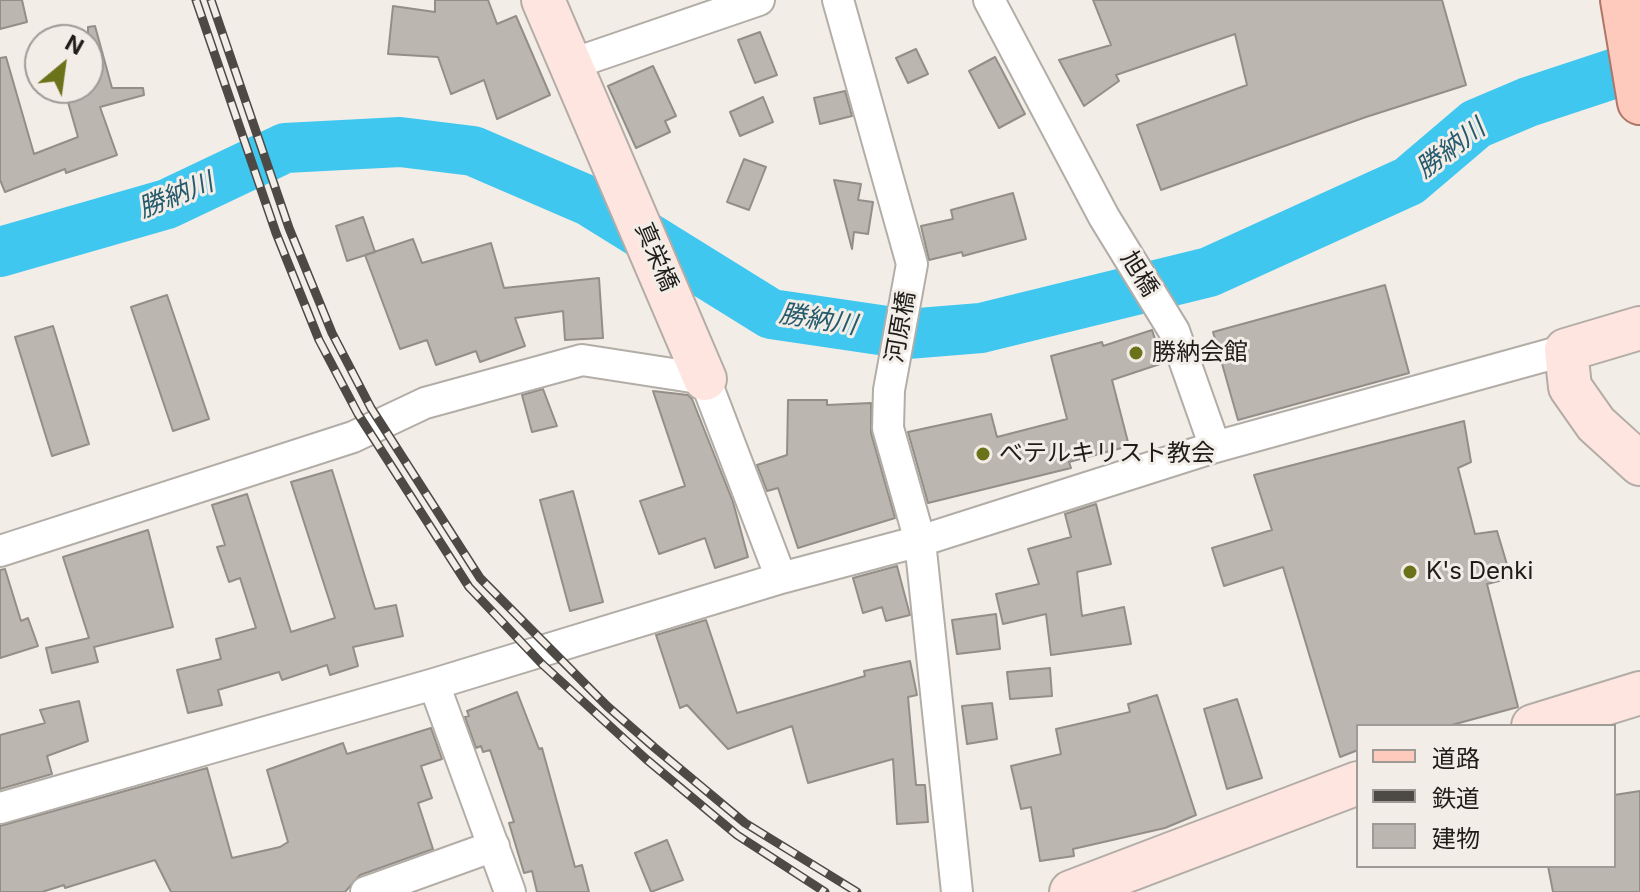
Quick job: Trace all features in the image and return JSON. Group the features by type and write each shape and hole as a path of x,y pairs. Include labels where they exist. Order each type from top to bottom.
{"main road":[{"path":"1623,0 1640,102"}],"street":[{"name":"真栄橋","path":"543,0 698,361"},
{"path":"572,64 759,0"},
{"name":"河原橋","path":"838,0 912,264 889,390 888,428 920,541 957,892"},
{"name":"旭橋","path":"989,0 1104,217 1174,331 1215,447"},
{"path":"0,808 434,684 781,578 920,541 1215,447 1640,328"},
{"path":"1566,350 1570,387 1596,424 1640,464"},
{"path":"0,551 353,437 425,403 582,360 698,361 781,578"},
{"path":"434,684 510,892"},
{"path":"1539,724 1640,693"},
{"path":"1071,892 1356,784"},
{"path":"366,892 494,846"}],"building":[{"path":"0,0 22,0 27,22 0,29"},
{"path":"435,0 488,0 497,24 516,16 550,95 497,119 484,80 451,94 438,57 388,54 393,6 435,12"},
{"path":"1093,0 1442,0 1466,85 1161,190 1137,125 1247,85 1235,34 1116,75 1119,81 1084,106 1059,60 1111,45"},
{"path":"760,32 777,75 755,83 738,40"},
{"path":"916,49 928,74 908,83 896,58"},
{"path":"6,57 34,154 78,137 69,104 104,104 104,59 112,88 143,88 144,95 100,107 117,155 66,173 65,169 5,192 0,180 0,58"},
{"path":"995,57 1025,114 999,128 969,71"},
{"path":"653,66 676,116 665,121 670,132 636,148 608,86"},
{"path":"845,91 852,116 820,124 814,98"},
{"path":"763,97 773,122 740,136 730,112"},
{"path":"744,159 766,167 749,210 727,202"},
{"path":"834,180 861,184 858,200 873,202 868,234 854,232 852,249"},
{"path":"1013,193 1026,239 963,256 962,252 929,260 921,226 953,219 951,210"},
{"path":"363,217 375,252 347,261 336,226"},
{"path":"413,239 422,263 491,243 504,288 599,278 603,338 565,340 563,311 515,318 525,346 480,362 476,351 436,365 427,340 400,349 365,255"},
{"path":"1385,285 1409,373 1238,420 1213,332"},
{"path":"167,295 209,419 173,431 131,307"},
{"path":"53,326 89,444 52,456 15,337"},
{"path":"1152,330 1163,363 1112,380 1129,446 1069,462 1071,468 928,503 908,432 991,414 997,437 1067,419 1051,356 1102,342 1103,346"},
{"path":"543,389 557,426 532,432 522,395"},
{"path":"653,391 688,395 692,399 733,502 748,557 715,568 705,538 659,554 640,501 685,486"},
{"path":"788,400 827,400 827,405 871,403 871,433 895,518 798,548 778,488 767,491 757,465 787,455"},
{"path":"1464,421 1471,462 1458,468 1475,534 1497,531 1511,578 1487,584 1518,707 1455,724 1356,724 1356,751 1340,757 1283,567 1224,586 1212,548 1272,530 1254,475"},
{"path":"332,470 375,609 396,605 403,636 353,647 358,666 330,675 327,665 282,680 279,672 218,690 222,705 188,713 177,670 221,659 216,639 256,628 240,578 229,582 217,547 225,545 212,505 247,494 291,632 335,618 291,482"},
{"path":"573,491 603,602 570,611 540,500"},
{"path":"1096,504 1111,564 1077,572 1082,616 1124,607 1131,644 1051,655 1046,614 1003,624 996,594 1039,584 1028,549 1071,537 1065,514"},
{"path":"148,530 173,627 94,647 98,662 52,673 46,648 89,638 63,557"},
{"path":"897,566 910,615 886,621 882,607 863,613 853,578"},
{"path":"5,569 21,621 28,618 38,646 0,658 0,570"},
{"path":"996,614 1000,649 957,654 952,620"},
{"path":"706,620 737,713 865,676 864,671 910,661 917,695 908,697 916,785 925,785 928,822 897,824 893,759 808,783 792,726 728,749 687,705 680,708 656,635"},
{"path":"1050,668 1052,696 1010,699 1007,672"},
{"path":"517,692 539,749 542,748 575,867 582,865 589,892 537,892 532,871 524,873 509,823 514,822 490,750 483,752 481,746 476,748 465,717 469,716 467,711"},
{"path":"1157,695 1196,815 1165,828 1073,849 1074,856 1040,861 1031,807 1021,809 1011,766 1061,754 1056,729 1130,712 1128,704"},
{"path":"1237,699 1262,778 1227,789 1204,709"},
{"path":"79,701 88,741 47,756 52,774 0,789 0,735 45,723 40,710"},
{"path":"992,703 997,739 967,744 962,706"},
{"path":"431,728 442,759 421,766 432,798 418,803 433,849 360,875 345,892 171,892 155,860 65,888 64,885 42,892 0,892 0,826 207,768 232,858 280,847 288,842 267,770 343,743 347,754"},
{"path":"1640,791 1640,892 1553,892 1548,868 1616,868 1616,795"},
{"path":"667,840 683,880 651,892 635,853"}],"waterway":[{"name":"勝納川","path":"0,252 167,204 285,148 400,142 473,151 589,201 771,314 907,334 981,328 1209,272 1409,181 1476,124 1528,102 1640,65"}],"railway":[{"path":"196,0 276,233 319,340 358,414 469,587 542,664 646,759 737,835 825,892"},
{"path":"211,0 289,228 332,333 371,408 480,578 607,706 745,823 857,892"}],"place":[{"name":"勝納会館","path":"1136,353"},
{"name":"べテルキリスト教会","path":"983,454"},
{"name":"K's Denki","path":"1410,572"}]}
